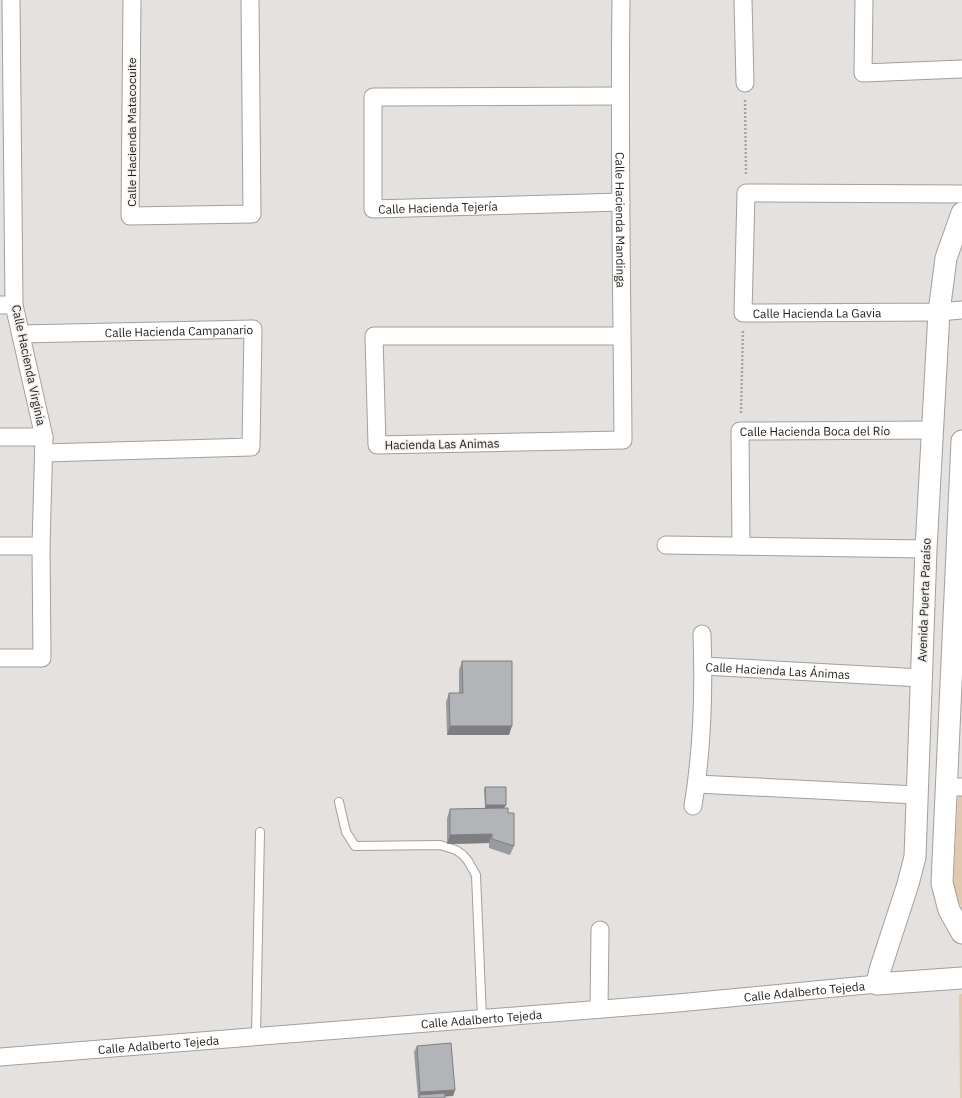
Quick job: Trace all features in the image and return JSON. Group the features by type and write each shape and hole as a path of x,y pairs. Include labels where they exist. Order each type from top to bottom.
{"street":[{"name":"Calle Hacienda Virginia","path":"0,658 42,658 41,546 44,445 21,334 7,305 11,0"},
{"name":"Calle Hacienda Matacocuite","path":"132,0 130,216 252,214 250,0"},
{"name":"Calle Hacienda Mandinga","path":"621,0 620,96 623,440"},
{"path":"743,0 745,83"},
{"path":"864,0 863,73 962,69"},
{"name":"Calle Hacienda Tejería","path":"620,96 373,97 373,209 622,202"},
{"path":"746,193 962,194"},
{"name":"Calle Hacienda La Gavia","path":"746,193 744,313 939,312 962,310"},
{"name":"Avenida Puerta Paraíso","path":"877,984 880,970 908,884 915,856 926,549 939,312 946,258 962,213"},
{"name":"Calle Hacienda Campanario","path":"21,334 253,329 251,447 44,445"},
{"name":"Hacienda Las Animas","path":"622,336 374,336 377,445 623,440"},
{"name":"Calle Hacienda Boca del Río","path":"741,546 740,431 932,430"},
{"path":"0,438 44,445"},
{"path":"962,441 954,787 942,883 949,910 962,933"},
{"path":"666,545 926,549"},
{"path":"0,546 41,546"},
{"path":"702,634 704,666"},
{"name":"Calle Hacienda Las Ánimas","path":"693,806 697,784 704,666 921,678"},
{"path":"697,784 916,795"},
{"path":"908,884 942,883"},
{"path":"599,1009 600,930"},
{"name":"Calle Adalberto Tejeda","path":"0,1057 962,978"}],"lane":[{"path":"339,802 346,832 355,846 440,845 456,850 473,867 476,874 482,1018"},
{"path":"256,1036 260,832"}],"path":[{"path":"745,83 746,193"},
{"path":"740,431 744,313"}],"shaded area":[{"path":"958,796 962,796 962,909 953,890"},
{"path":"959,994 962,994 962,1098 960,1098"}],"building":[{"path":"462,661 512,661 512,726 450,726 449,693 463,693"},
{"path":"485,787 506,787 506,805 486,805"},
{"path":"508,808 508,813 514,813 514,846 492,839 492,834 450,835 450,809"},
{"path":"451,1043 455,1090 420,1092 417,1046"},
{"path":"445,1093 445,1098 419,1098 419,1095"}]}
